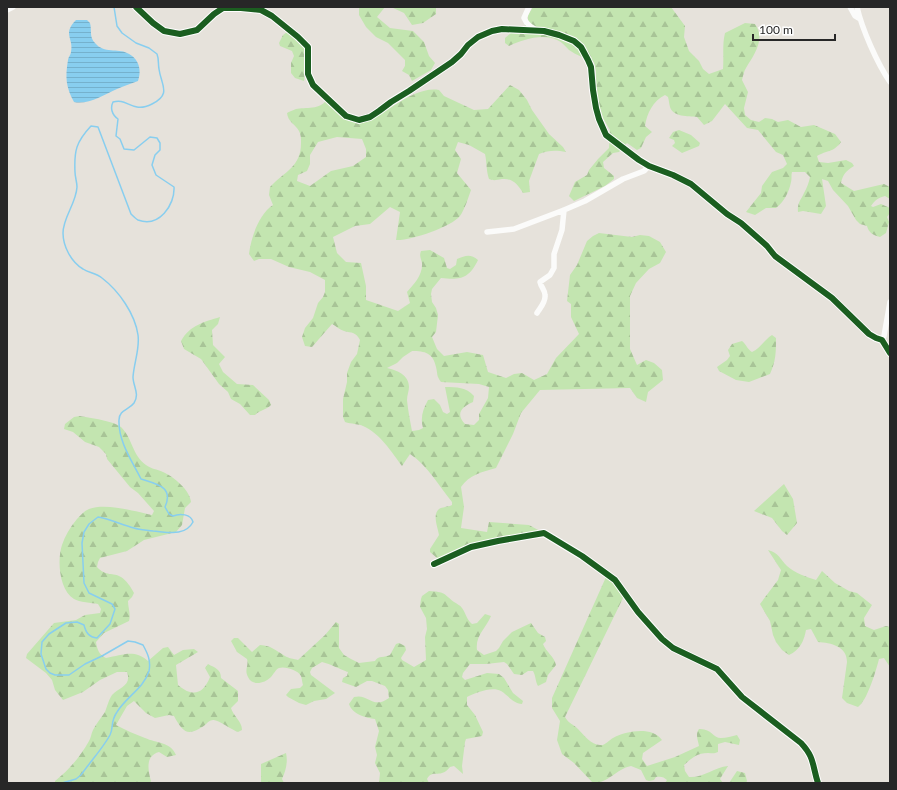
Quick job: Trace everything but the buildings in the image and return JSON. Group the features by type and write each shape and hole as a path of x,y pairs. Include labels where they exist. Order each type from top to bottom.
{"street":[{"path":"7,10 13,7"},
{"path":"136,7 153,24 164,31 180,34 198,30 214,14 223,8 253,9 267,12 308,47 308,74 313,85 346,116 359,120 379,111 452,62 478,36 502,29 538,31 559,35 574,41 582,47 586,53 591,67 596,108 603,130 606,134 631,155 649,166 691,184 747,228 767,246 775,256 832,298 869,334 882,340 890,353"},
{"path":"529,7 524,18 529,26 538,31"},
{"path":"850,7 855,16 860,19"},
{"path":"857,7 860,19 877,59 890,82"},
{"path":"487,232 514,229 564,210 585,201 629,176 644,171 649,166"},
{"path":"536,313 543,304 545,297 545,293 540,282 550,275 554,268 554,254 562,230 564,210"},
{"path":"882,340 890,302"},
{"path":"434,564 471,547 544,533 582,556 615,580 624,590 638,612 662,639 673,648 717,669 742,697 801,743 812,758 818,783"}],"green space":[{"path":"359,7 385,7 377,17 390,28 413,31 424,42 429,56 435,63 431,70 412,81 409,75 402,71 405,66 405,60 388,43 376,37 366,27 359,15"},
{"path":"391,7 436,7 436,14 423,23 412,25 404,13"},
{"path":"533,7 671,7 685,26 684,37 689,51 699,61 703,69 709,74 723,69 723,46 725,33 745,23 755,24 759,35 758,47 745,71 742,80 748,92 744,108 745,115 751,120 759,122 765,118 778,122 788,120 801,127 814,125 835,134 841,142 833,150 817,156 819,162 828,163 846,160 852,163 854,166 845,173 841,183 854,191 884,184 890,187 890,199 885,196 879,198 871,206 873,207 881,204 890,208 890,213 887,217 889,222 886,233 880,237 870,232 867,226 860,224 848,206 833,190 828,181 822,179 826,206 821,214 803,211 798,212 799,204 810,177 805,172 792,172 791,182 784,200 776,208 766,208 755,215 746,212 761,193 762,186 772,172 783,168 787,164 783,155 776,152 758,130 747,128 725,104 712,121 704,125 697,117 674,113 670,107 668,97 665,95 654,104 649,112 645,126 652,132 646,137 641,148 637,150 627,143 619,152 613,153 603,162 604,168 614,176 614,179 605,186 574,201 569,196 575,182 587,175 589,170 609,148 610,130 603,118 598,101 595,85 596,72 594,62 569,50 557,40 551,38 532,38 509,46 505,43 505,38 511,33 519,34 528,21 528,15"},
{"path":"287,32 306,50 304,81 295,78 291,73 291,63 294,56 292,51 280,46 279,43 283,35"},
{"path":"510,85 519,90 549,134 563,147 566,152 552,151 539,154 529,181 530,192 523,193 512,181 506,179 489,179 485,154 469,145 458,142 455,150 461,159 457,173 471,190 460,216 455,220 448,225 420,236 396,240 400,212 390,207 370,224 355,226 333,237 337,253 346,262 361,263 366,286 366,300 398,311 410,303 407,292 418,279 421,271 421,251 430,250 444,258 447,268 450,269 456,265 457,259 471,256 478,260 467,275 454,279 441,278 432,289 432,302 438,315 436,332 432,337 437,349 444,356 467,352 483,355 488,372 506,378 514,374 522,373 534,380 547,374 556,358 579,334 571,317 571,304 567,301 570,275 577,265 587,241 599,233 632,237 640,235 649,236 660,242 666,252 660,263 649,269 636,283 630,296 630,349 637,365 646,360 654,363 662,370 663,380 648,392 646,402 637,398 630,388 540,390 521,413 513,434 496,468 472,477 461,487 464,507 461,528 487,532 489,522 529,525 540,531 480,542 455,551 445,558 437,558 430,552 430,549 439,535 436,515 439,509 452,505 452,502 428,470 410,454 402,466 375,433 361,425 345,422 343,417 343,399 347,382 347,373 351,362 357,354 360,340 354,333 342,330 332,324 312,347 305,346 302,337 305,328 313,318 318,303 323,297 325,292 325,280 310,272 289,267 271,259 259,259 254,261 249,254 256,226 268,209 273,205 269,195 270,187 291,168 298,158 300,151 301,141 299,131 290,121 287,113 296,109 317,107 326,100 347,119 361,122 371,119 415,94 427,90 439,90 444,96 474,110 488,109","holes":["337,137 362,139 366,149 366,157 353,166 331,171 310,186 297,181 298,175 307,171 310,164 310,155 318,142","412,351 425,352 431,356 435,362 441,382 479,384 489,387 488,398 479,414 479,420 474,425 465,424 460,417 461,411 473,402 474,396 464,389 457,387 445,387 450,412 447,414 443,412 440,405 434,399 428,400 422,414 423,428 412,431 407,400 409,389 407,379 395,370 387,368 397,363"]},
{"path":"679,130 691,135 700,143 699,146 682,153 672,146 675,143 674,140 669,138 673,132"},
{"path":"220,317 218,324 212,330 213,345 225,357 219,364 223,372 237,384 253,385 269,400 271,405 255,415 250,415 240,404 231,399 228,392 219,384 201,359 184,349 181,341 193,328"},
{"path":"772,335 776,338 776,352 775,361 770,374 749,382 736,380 719,371 717,367 730,356 728,350 732,344 742,341 752,352"},
{"path":"80,416 108,421 121,427 141,461 148,466 172,477 185,489 191,502 185,508 182,525 176,532 144,540 127,551 100,558 97,567 103,572 123,578 134,593 128,601 130,616 129,621 104,633 96,642 99,652 106,658 123,654 133,654 143,657 148,661 163,648 168,647 174,655 183,650 194,649 198,652 176,665 178,685 188,691 200,691 204,688 210,677 205,668 208,664 217,669 221,675 221,678 238,691 238,701 231,708 242,727 242,730 238,732 218,721 213,720 199,729 190,732 186,731 180,726 174,716 169,715 155,718 146,713 134,701 127,706 116,725 145,738 167,745 176,755 167,757 159,752 151,757 149,764 150,783 55,783 55,781 74,763 86,747 90,740 92,731 105,712 112,695 124,686 128,680 127,672 117,672 100,680 83,692 63,700 55,690 52,680 46,673 26,658 27,654 54,623 76,620 85,615 100,613 101,609 98,604 82,602 69,595 62,582 60,574 60,551 66,535 77,519 89,509 96,507 120,508 152,515 154,511 138,493 130,487 107,459 106,454 99,447 85,442 73,432 64,429 65,424 74,417"},
{"path":"784,484 793,499 797,523 787,535 772,518 754,511"},
{"path":"768,550 772,551 787,566 797,573 816,580 822,571 835,583 849,591 857,593 872,605 864,618 865,626 874,630 886,626 890,627 890,667 884,658 879,659 865,699 858,707 847,703 842,698 847,662 844,652 841,649 828,643 818,642 811,629 806,630 801,645 796,651 789,655 782,650 776,642 770,621 760,604 778,580 781,570"},
{"path":"606,577 611,579 624,596 565,717 588,739 597,745 604,745 611,739 625,733 646,731 658,736 662,740 643,753 642,759 647,766 675,757 699,746 697,735 699,729 709,731 718,738 737,735 740,740 739,745 725,742 718,744 718,752 698,755 684,765 685,771 689,777 699,776 718,768 728,766 720,779 723,783 665,783 667,780 664,777 656,777 654,780 649,781 646,780 641,770 631,766 621,770 604,781 593,783 574,763 562,754 557,740 560,721 552,708 552,698"},
{"path":"429,591 443,594 459,605 472,624 477,623 485,614 491,616 479,636 477,645 477,650 484,655 496,651 512,632 531,623 538,633 545,637 546,641 543,644 554,659 556,665 548,675 546,682 538,686 533,671 528,671 522,675 514,674 504,662 470,664 463,673 462,677 465,680 487,673 499,674 504,678 513,693 523,701 522,704 516,703 501,691 493,689 467,697 467,705 475,715 483,732 482,736 466,739 462,766 463,774 454,766 450,767 443,773 430,775 427,779 429,783 379,783 380,773 375,763 377,755 375,747 379,731 375,719 356,713 349,704 354,697 359,696 374,702 383,701 389,698 388,690 385,686 372,681 367,681 356,687 342,682 343,678 347,676 348,672 322,662 312,668 310,672 311,675 335,693 326,699 314,701 306,705 299,703 286,695 291,689 300,688 303,685 301,676 297,672 291,669 279,668 265,681 258,683 252,682 246,670 247,659 237,652 231,641 234,638 238,638 252,652 260,645 268,646 286,657 298,660 325,635 336,622 339,624 339,648 344,655 359,663 375,661 380,657 390,655 396,644 399,643 405,646 406,650 401,658 402,660 414,667 426,660 426,618 420,607 422,596"},
{"path":"286,753 287,760 282,779 284,783 261,783 261,764"},
{"path":"737,771 745,773 746,783 729,783"}],"water":[{"path":"76,20 87,20 90,23 91,36 93,41 99,46 107,50 123,52 131,55 137,61 140,73 138,81 90,101 79,103 74,102 69,92 67,72 68,59 72,47 69,33"}],"waterway":[{"path":"62,783 76,779 81,775 100,750 110,735 115,716 147,677 150,667 149,658 143,645 128,641 85,664 69,675 55,675 46,669 41,654 42,642 49,634 66,623 77,622 84,625 90,636 97,638 110,624 115,609 112,604 89,593 84,583 82,543 84,532 89,524 98,517 136,529 170,533 181,532 190,527 193,522 188,516 182,514 173,516 169,514 165,507 167,500 166,491 158,485 141,479 126,451 119,428 119,417 122,412 136,400 133,377 138,335 134,319 120,296 108,283 97,275 79,266 71,258 63,238 65,221 76,193 77,185 75,165 77,147 82,137 91,126 98,127 131,214 135,218 146,222 159,218 169,207 174,194 174,187 156,175 152,165 155,155 160,150 160,143 157,138 150,137 134,150 124,149 120,139 116,136 118,119 114,116 112,111 113,102 120,101 137,107 145,107 162,97 164,89 157,54 149,48 136,43 122,33 117,26 114,7"}],"cycle path":[{"path":"136,7 164,31 180,34 197,30 214,14 223,8 261,10 272,16 308,47 308,74 313,85 346,116 359,120 370,117 409,91 452,62 478,37 492,31 502,29 544,31 574,41 581,47 591,67 596,108 606,135 649,166 691,184 727,214 741,223 767,246 775,256 832,298 869,334 882,340 890,353"},
{"path":"434,564 471,547 544,533 582,556 615,580 638,612 662,639 673,648 717,669 742,697 801,743 809,753 818,783"}]}
